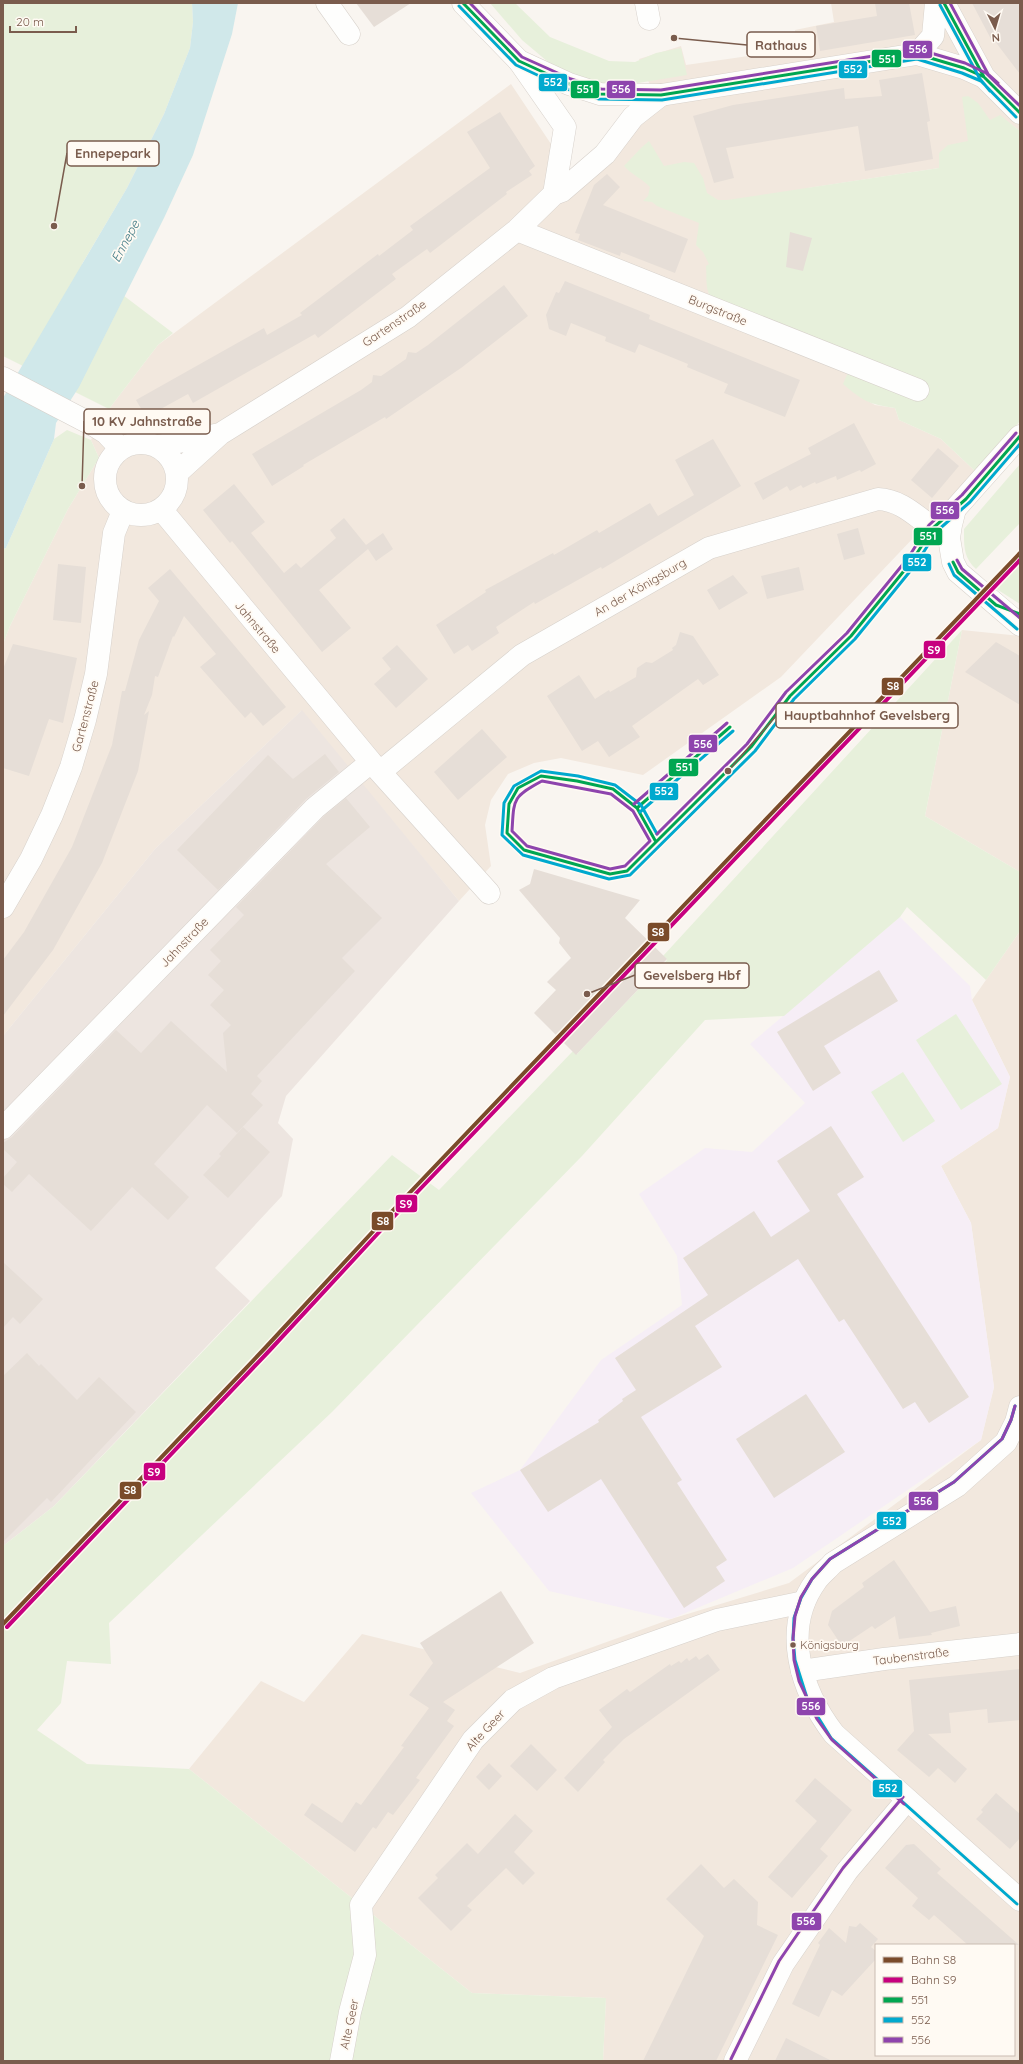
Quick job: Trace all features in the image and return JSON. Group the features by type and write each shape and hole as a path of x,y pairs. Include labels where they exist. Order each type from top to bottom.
{"street":[{"path":"327,3 349,34"},
{"path":"463,3 519,61 565,127 554,194"},
{"path":"918,54 933,36 936,3"},
{"path":"944,3 984,77 1020,113"},
{"name":"Gartenstraße","path":"177,473 220,434 408,317 517,230 554,194 562,191 605,154 633,117 661,95 918,54 964,68 984,77"},
{"path":"519,61 569,84 600,94 661,95"},
{"name":"Burgstraße","path":"517,230 918,390"},
{"path":"3,378 74,413 106,433 120,448"},
{"name":"Gartenstraße","path":"158,446 220,434"},
{"path":"1020,436 955,509 950,525 949,538 953,562 958,572 1020,625"},
{"path":"145,442 158,446 167,453 173,462 177,473 176,487 171,500 161,510 148,514 135,515 123,511 110,498 104,480 106,468 111,457 120,448 132,443 145,442"},
{"name":"An der Königsburg","path":"375,767 522,655 709,548 878,499 890,500 901,505 934,528 955,509"},
{"name":"Jahnstraße","path":"161,510 375,767 489,893"},
{"name":"Gartenstraße","path":"3,907 31,859 52,815 71,767 85,720 96,674 114,533 123,511"},
{"path":"996,605 1020,614"},
{"name":"Jahnstraße","path":"3,1128 316,808 375,767"},
{"path":"1020,1407 1013,1429 1006,1442 957,1486 833,1563 816,1580 804,1602 798,1625 797,1645 802,1671 820,1716 834,1734 1020,1900"},
{"name":"Alte Geer","path":"341,2061 350,2012 365,1955 361,1905 473,1740 513,1700 553,1678 718,1620 804,1602"},
{"name":"Taubenstraße","path":"802,1671 884,1658 1020,1644"},
{"path":"735,2061 783,1964 847,1871 907,1800"}],"shaded area":[{"path":"831,3 1020,3 1020,131 1000,116 939,168 808,188 868,401 875,405 895,408 899,420 941,439 976,472 781,677 643,775 561,758 534,763 508,774 491,800 485,825 491,866 459,901 301,711 155,849 3,1036 3,644 10,626 68,509 99,458 91,440 109,409 158,345 511,84 553,147 552,199 658,104 639,59 681,46 686,65 797,49 795,30 834,22"},
{"path":"962,630 1020,636 1020,872 925,816"},
{"path":"302,710 459,901 286,1096 278,1123 293,1139 282,1196 215,1268 250,1301 54,1506 3,1546 3,1036 155,849"},
{"path":"900,917 970,986 972,1000 1010,1077 998,1128 941,1166 971,1223 994,1387 981,1440 793,1568 671,1619 549,1591 471,1493 520,1470 601,1360 682,1305 677,1256 639,1194 705,1148 752,1152 805,1103 750,1044"},
{"path":"1020,931 1020,2061 603,2061 606,1998 472,1993 189,1769 261,1681 304,1702 362,1634 520,1673 671,1619 789,1583 981,1440 994,1387 971,1223 941,1166 998,1128 1010,1077 972,1000"}],"green space":[{"path":"3,3 192,3 193,22 190,48 164,114 127,188 82,264 173,333 158,345 109,409 3,356"},
{"path":"490,3 515,3 550,37 609,61 635,62 656,53 681,48 687,75 608,88 554,67 522,40"},
{"path":"968,96 978,103 990,120 1000,115 1020,131 1020,421 976,472 941,439 899,420 895,408 866,401 843,384 856,354 710,296 708,293 706,266 709,264 703,252 696,245 699,223 657,206 652,202 643,201 648,196 650,187 624,166 649,141 664,166 684,162 694,163 703,178 707,193 718,200 727,200 939,168 939,153 948,145 968,141 962,97"},
{"path":"67,430 91,440 99,458 68,509 10,626 3,644 3,549 6,548 54,439"},
{"path":"1020,464 1020,523 976,569 966,555 964,546 964,529"},
{"path":"1020,565 1020,604 995,588"},
{"path":"962,630 925,816 1020,872 1020,931 986,980 907,907 900,917 784,1016 705,1020 582,1156 332,1412 109,1623 111,1664 67,1661 61,1703 37,1730 87,1764 189,1769 472,1993 606,1998 603,2061 3,2061 3,1546 54,1506 392,1155 439,1190 573,1051 577,1054 651,976 659,983 665,977 657,970 667,960 663,956"},
{"path":"956,1014 1002,1084 961,1110 916,1040"},
{"path":"903,1072 935,1121 903,1142 871,1092"}],"water":[{"name":"Ennepe","path":"192,3 238,3 232,34 193,155 164,218 79,387 56,423 54,439 6,548 3,549 3,398 127,188 164,114 190,48 193,22"}],"building":[{"path":"356,3 411,3 374,27"},
{"path":"875,3 909,3 915,35 820,51 816,26 877,16"},
{"path":"972,3 1020,3 1020,74 994,40 992,41"},
{"path":"922,73 930,121 927,122 933,159 865,171 858,126 726,148 734,178 714,183 693,116 733,105 844,88 845,99 882,96 879,80"},
{"path":"500,112 535,166 529,171 532,175 506,192 507,194 430,253 427,249 392,274 396,279 318,338 315,334 193,403 188,394 146,417 136,400 264,328 267,335 302,315 300,313 378,254 379,256 413,230 410,226 490,168 467,132"},
{"path":"607,174 620,187 603,205 688,239 675,273 621,252 620,256 578,240 580,234 575,233 594,185"},
{"path":"790,232 812,238 803,271 786,267"},
{"path":"565,281 650,315 649,319 800,380 785,417 724,393 728,384 687,367 688,364 639,344 635,353 605,341 606,337 571,323 566,336 549,329 546,315 556,292 559,293"},
{"path":"504,285 528,316 461,368 386,419 385,417 303,465 304,466 272,486 252,454 361,390 372,382 373,375 381,376 406,359 408,352 416,353 428,345"},
{"path":"854,423 876,464 861,472 860,470 837,480 836,476 816,484 815,482 803,488 801,485 790,491 787,486 763,500 754,483 811,454 808,448"},
{"path":"713,439 741,486 602,569 601,567 535,604 534,602 496,627 499,633 472,651 468,645 454,654 436,625 486,592 485,590 553,553 554,555 597,530 599,533 650,503 658,516 694,495 675,460"},
{"path":"938,448 959,466 932,498 911,480"},
{"path":"234,484 265,522 251,533 284,573 296,563 301,568 336,538 330,530 344,518 366,545 383,533 393,549 376,561 368,549 319,590 351,628 322,652 232,541 230,543 203,510"},
{"path":"858,528 865,554 844,560 837,534"},
{"path":"58,564 86,567 81,623 53,620"},
{"path":"799,567 804,590 767,599 761,576"},
{"path":"170,569 286,707 263,726 251,712 245,718 200,667 216,654 184,616 174,637 173,636 158,677 155,676 152,695 144,715 149,711 138,771 102,863 53,950 3,1016 3,960 24,932 72,847 112,745 122,691 125,691 139,640 159,601 148,588"},
{"path":"733,575 748,593 719,610 707,590"},
{"path":"680,632 693,636 719,675 703,685 698,679 632,726 640,737 609,757 598,741 582,751 547,696 579,675 595,699 609,690 610,692 636,677 637,668 646,662 652,663 673,650 672,648 676,645"},
{"path":"996,642 1020,656 1020,705 965,672"},
{"path":"13,644 77,658 63,723 49,719 29,776 3,768 3,669"},
{"path":"397,645 428,679 396,708 374,684 391,669 382,658"},
{"path":"482,729 507,757 458,800 434,772"},
{"path":"325,754 339,772 306,799 218,890 177,850 268,755 293,779"},
{"path":"346,798 370,827 326,864 382,918 342,958 355,971 257,1076 262,1081 251,1094 263,1105 237,1133 207,1105 154,1164 189,1197 168,1220 132,1187 91,1231 29,1174 12,1192 3,1184 3,1178 17,1162 3,1149 3,1143 12,1137 116,1030 141,1053 171,1021 227,1072 223,1033 231,1025 210,1005 224,990 208,975 221,961 210,950 244,915 236,907 323,817"},
{"path":"534,869 640,900 625,918 667,959 576,1055 534,1013 556,990 547,982 571,958 559,943 560,938 519,890 530,884"},
{"path":"879,970 898,1001 824,1046 841,1073 813,1091 777,1032"},
{"path":"831,1126 864,1177 837,1194 969,1397 929,1423 915,1402 903,1409 844,1319 839,1322 798,1259 695,1326 722,1367 641,1417 682,1480 677,1483 727,1560 716,1567 725,1581 684,1608 601,1479 548,1512 520,1470 599,1422 598,1420 623,1401 622,1399 636,1390 615,1358 708,1295 683,1258 754,1211 771,1237 810,1211 777,1161"},
{"path":"243,1127 270,1152 228,1198 203,1175 221,1156 219,1154"},
{"path":"3,1262 43,1299 20,1324 13,1317 3,1328"},
{"path":"27,1353 39,1366 41,1364 77,1400 99,1377 136,1412 51,1502 47,1498 3,1542 3,1376"},
{"path":"806,1394 845,1452 774,1498 736,1439"},
{"path":"894,1560 930,1612 956,1606 960,1626 931,1633 932,1635 899,1639 895,1616 875,1629 872,1626 842,1646 828,1625 832,1611 864,1587 862,1583"},
{"path":"501,1591 534,1643 443,1702 455,1710 447,1721 454,1726 416,1778 420,1780 393,1815 388,1812 376,1829 373,1827 355,1852 304,1815 312,1803 342,1823 356,1802 361,1805 404,1747 401,1746 429,1708 409,1695 433,1663 420,1643"},
{"path":"708,1654 720,1670 624,1739 603,1760 605,1762 578,1792 564,1778 612,1727 599,1710 627,1689 630,1692 670,1664 671,1666 679,1661 681,1663 687,1658 689,1661 696,1656 699,1660"},
{"path":"1020,1669 1020,1720 988,1723 987,1709 949,1713 951,1733 928,1734 967,1769 955,1783 938,1768 929,1777 897,1750 914,1731 909,1680"},
{"path":"531,1744 557,1770 537,1791 510,1766"},
{"path":"489,1763 502,1776 489,1790 476,1777"},
{"path":"815,1778 852,1810 820,1849 828,1856 792,1898 768,1877 817,1821 795,1801"},
{"path":"996,1793 1020,1814 1020,1838 1010,1849 976,1819 983,1812 981,1810"},
{"path":"515,1814 533,1831 514,1852 535,1873 523,1885 506,1868 467,1906 472,1910 451,1931 418,1898 438,1878 435,1875 467,1843 478,1854"},
{"path":"914,1844 941,1869 937,1873 1019,1945 967,1944 934,1915 929,1920 912,1906 918,1898 885,1868 906,1845"},
{"path":"701,1864 724,1888 734,1879 758,1902 757,1925 778,1935 716,2061 643,2061 704,1936 666,1899"},
{"path":"860,1923 878,1939 871,1947 875,1950 875,1960 842,1996 832,1990 819,2017 792,2004 820,1945 818,1943 829,1928 846,1943 849,1926 856,1927"},
{"path":"786,2038 832,2061 775,2061"}],"rail line":[{"name":"S8","path":"3,1624 266,1347 378,1226 1020,553"},
{"name":"S9","path":"7,1627 270,1350 382,1229 1020,560"}],"transit line":[{"name":"551","path":"463,3 519,61 569,84 600,94 661,95 917,54 964,68 984,77 1020,113"},
{"name":"556","path":"470,3 522,57 571,79 601,89 661,90 917,49 965,63 986,73 1020,106"},
{"name":"551","path":"944,3 984,77 994,87"},
{"name":"556","path":"950,3 988,74 998,83"},
{"name":"552","path":"940,5 980,79 990,91"},
{"name":"552","path":"459,6 516,65 567,89 599,99 662,100 917,59 962,73 981,81 1016,117"},
{"name":"556","path":"657,834 747,744 786,692 847,633 908,558 929,525 962,495 1016,433"},
{"name":"551","path":"656,842 751,747 790,696 851,636 912,561 933,528 966,499 1020,436"},
{"name":"552","path":"657,834 641,805 615,785 578,776 541,771 514,786 504,803 502,835 523,855 609,879 630,875 755,751 794,699 855,639 916,564 937,531 970,502 1020,444"},
{"name":"556","path":"957,560 962,569 1020,618"},
{"name":"551","path":"953,562 958,572 996,605 1020,614"},
{"name":"552","path":"949,564 954,575 1017,629"},
{"name":"556","path":"634,804 727,723"},
{"name":"551","path":"637,808 730,727"},
{"name":"552","path":"640,812 733,731"},
{"name":"551","path":"541,776 577,781 613,789 637,808 656,842 627,871 610,874 524,850 507,833 509,804 518,788 541,776"},
{"name":"556","path":"542,781 611,794 633,811 650,841 625,866 610,869 527,846 512,831 514,805 520,795 542,781"},
{"name":"552","path":"1015,1406 1011,1420 1002,1439 954,1482 830,1559 812,1579 801,1598 794,1618 793,1639 795,1660 808,1701 831,1738 1017,1904"},
{"name":"556","path":"904,1804 832,1740 817,1719 799,1681 794,1660 793,1638 795,1616 801,1597 812,1579 830,1559 954,1482 1002,1439 1011,1420 1015,1406"},
{"name":"556","path":"731,2059 779,1961 843,1868 903,1797"}],"place":[{"name":"Rathaus","path":"674,38"},
{"name":"Ennepepark","path":"54,226"},
{"name":"10 KV Jahnstraße","path":"82,486"},
{"name":"Hauptbahnhof Gevelsberg","path":"728,771"},
{"name":"Gevelsberg Hbf","path":"587,994"},
{"name":"Königsburg","path":"793,1645"}]}
